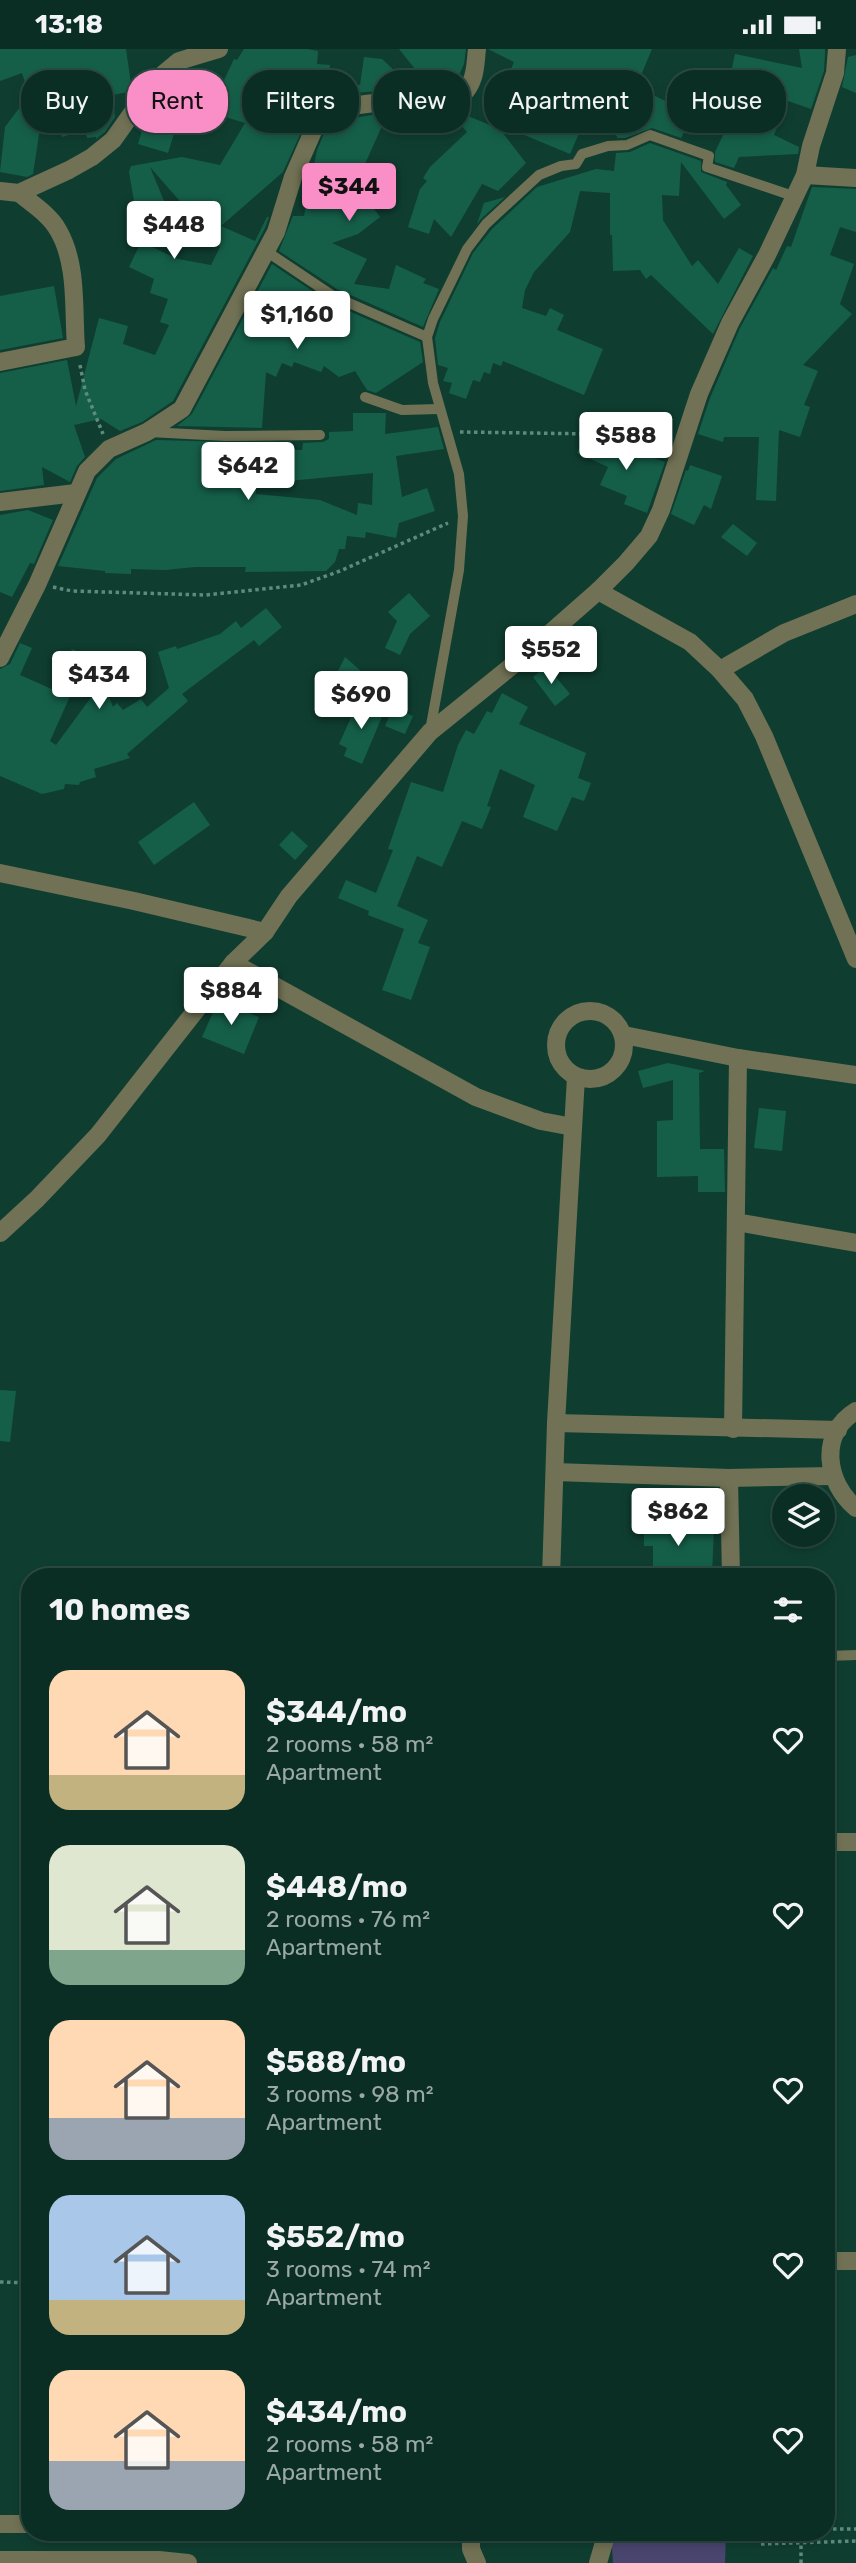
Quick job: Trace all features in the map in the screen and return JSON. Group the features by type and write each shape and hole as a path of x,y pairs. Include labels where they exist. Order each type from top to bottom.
{"street":[{"path":"0,191 19,193 69,170 113,140 155,81 179,61 219,49"},
{"path":"0,658 37,585 87,471 108,449 147,432 182,409 276,232 293,177 321,113 336,108 461,96 474,78 477,49"},
{"path":"0,1233 37,1199 98,1135 233,963 265,932 289,896 430,732 524,656 598,591 649,536 661,510 699,394 730,323 767,255 805,175 811,146 835,73 837,49"},
{"path":"805,175 856,179"},
{"path":"0,362 76,347 70,260 58,230 50,219 19,193"},
{"path":"0,502 76,493"},
{"path":"598,591 690,642 720,670 745,699 764,736 856,959"},
{"path":"720,670 784,633 856,604"},
{"path":"0,873 265,932"},
{"path":"233,963 476,1097 541,1121 573,1127"},
{"path":"583,1011 600,1012 615,1021 624,1035 624,1051 618,1066 606,1076 591,1080 576,1077 562,1066 556,1050 558,1033 568,1019 583,1011"},
{"path":"624,1035 738,1058 856,1075"},
{"path":"733,1429 738,1058"},
{"path":"551,1568 556,1423 576,1077"},
{"path":"736,1221 856,1243"},
{"path":"856,1411 838,1430 830,1460 832,1476 841,1493 856,1508"},
{"path":"556,1423 838,1430"},
{"path":"555,1472 729,1478 832,1476"},
{"path":"729,1478 731,1568"},
{"path":"835,1842 856,1842"},
{"path":"835,2261 856,2261"},
{"path":"0,2524 21,2524"},
{"path":"471,2541 471,2549 477,2563"},
{"path":"598,2563 604,2541"},
{"path":"0,2560 159,2560 188,2563"}],"lane":[{"path":"430,732 459,570 463,516 459,474 439,409 427,337 467,249 486,224 539,175 561,166 576,164 582,154 608,146 627,145 650,135 709,156 707,167 793,196"},
{"path":"267,251 333,296 427,337"},
{"path":"365,397 402,410 439,409"},
{"path":"147,432 225,436 320,435"},
{"path":"835,1656 856,1655"}],"path":[{"path":"76,347 86,390 108,449"},
{"path":"446,432 685,436"},
{"path":"37,585 72,591 206,595 301,585 340,571 463,516"},
{"path":"0,2282 21,2283"},
{"path":"835,2529 856,2529"},
{"path":"761,2544 856,2541"},
{"path":"801,2563 802,2543"}],"shaded area":[{"path":"612,2541 726,2541 725,2563 613,2563"}],"building":[{"path":"0,49 126,49 129,70 127,92 113,95 113,70 21,70 21,73 0,81"},
{"path":"244,49 307,49 318,51 317,64 330,65 330,70 242,70 242,122 228,118 228,72 234,59 237,60"},
{"path":"399,49 466,49 461,70 416,70"},
{"path":"488,49 652,49 643,70 511,70 514,62"},
{"path":"799,49 825,49 824,71 811,109 788,101 786,106 786,70 732,70 735,54 802,68"},
{"path":"856,55 856,93 842,87 848,57"},
{"path":"364,57 382,59 394,70 373,70 373,91 359,93"},
{"path":"653,95 667,102 667,133 684,133 681,138 653,128"},
{"path":"21,106 21,133 39,133 33,174 27,177 0,172 5,127"},
{"path":"373,115 373,133 379,133 356,184 380,217 358,234 332,243 367,259 354,284 389,289 396,265 426,279 423,283 439,289 423,327 337,289 279,251 293,216 304,216 317,150 324,133 359,133 359,117"},
{"path":"470,117 484,123 484,133 503,133 526,163 498,191 482,184 451,237 434,219 429,234 408,227 420,189 427,181 423,178 430,167 466,133 470,133"},
{"path":"242,128 242,133 301,133 283,172 221,226 255,241 269,217 173,401 142,422 120,431 101,419 74,425 85,457 77,466 70,482 42,467 44,485 0,491 0,373 67,360 76,406 99,318 128,326 123,344 155,355 169,325 160,322 168,299 150,293 154,279 129,267 141,242 178,259 211,265 220,247 150,167 164,201 135,207 129,172 131,166 182,157 220,165"},
{"path":"86,133 104,133 96,139 87,138"},
{"path":"141,133 174,133 168,153 138,144"},
{"path":"519,133 579,133 570,154"},
{"path":"610,133 638,133 625,138"},
{"path":"724,133 775,133 774,135 799,147 798,154 739,157 734,168 715,162 715,152"},
{"path":"650,143 701,161 701,172 727,182 726,185 741,205 724,219 681,162 679,196 662,195 663,220 692,266 698,260 718,284 739,248 753,256 713,334 651,275 646,279 640,270 613,271 610,193 580,191 570,232 534,272 525,290 522,308 546,316 550,308 564,315 557,330 603,349 584,395 503,361 501,366 493,363 490,374 484,372 480,382 473,380 466,399 449,393 452,383 443,381 448,368 438,365 435,338 473,253 492,229 537,187 596,169 614,171 616,153 630,152"},
{"path":"812,187 856,189 856,232 840,227 830,255 854,264 840,304 852,314 803,365 818,371 804,405 810,407 800,437 779,430 776,501 756,500 759,437 724,437 723,442 698,434 710,398 740,328 773,268 776,270 787,246 791,247"},
{"path":"505,197 481,219 477,224 484,203"},
{"path":"272,264 330,303 420,342 423,362 376,393 367,390 355,371 339,377 324,366 321,372 294,362 292,367 282,363 276,377 266,372 262,428 177,426 192,414"},
{"path":"54,286 63,338 0,350 0,296"},
{"path":"353,413 386,413 385,434 438,427 444,449 396,456 402,497 427,488 435,511 399,523 396,538 366,532 365,538 347,536 345,549 339,549 335,562 326,571 245,572 246,567 195,567 131,569 131,574 58,566 97,478 116,459 156,440 262,443 261,450 302,450 303,443 329,439 329,432 353,431","holes":["373,473 372,505 358,503 357,515 320,500 256,494 256,484"]},
{"path":"585,437 611,449 613,443 665,462 647,513 624,504 627,496 600,485 608,467 577,453"},
{"path":"690,465 722,476 711,509 704,505 694,525 671,514"},
{"path":"28,510 53,520 34,564 30,563 12,597 0,592 0,515"},
{"path":"733,524 757,543 747,556 721,537"},
{"path":"409,593 430,616 410,634 400,655 385,648 397,621 388,612"},
{"path":"266,608 282,627 259,646 254,640 182,694 188,701 127,754 130,758 94,769 96,777 80,782 79,785 65,784 64,789 42,794 0,776 0,669 10,664 20,643 32,648 20,675 54,690 72,649 88,656 50,741 56,745 103,681 113,707 117,703 123,710 141,699 147,707 169,688 158,652 176,646 177,649 220,634 236,621 241,628"},
{"path":"345,657 371,680 352,702 331,685"},
{"path":"547,666 570,694 555,706 533,677"},
{"path":"502,693 528,707 519,724 586,753 578,778 591,783 584,801 572,797 557,831 523,817 535,785 500,769 487,806 491,807 482,829 462,821 442,867 417,856 397,906 428,920 418,943 430,947 411,1000 382,990 404,929 368,915 369,911 338,898 346,880 376,893 393,850 388,849 411,782 443,792 458,745 466,730 474,734 487,711 492,713"},
{"path":"359,700 384,712 362,764 344,756 347,748 339,744"},
{"path":"393,707 413,716 405,734 385,726"},
{"path":"194,802 210,825 154,865 138,842"},
{"path":"292,831 308,846 295,860 279,845"},
{"path":"218,1001 259,1017 244,1054 202,1037"},
{"path":"668,1063 705,1071 699,1073 700,1149 724,1149 725,1192 698,1192 698,1176 657,1177 657,1121 673,1120 673,1080 643,1088 638,1071"},
{"path":"759,1108 786,1111 782,1151 754,1148"},
{"path":"0,1390 16,1391 10,1442 0,1441"},
{"path":"644,1515 673,1516 674,1527 714,1529 712,1568 653,1568 653,1546 644,1546"}]}
